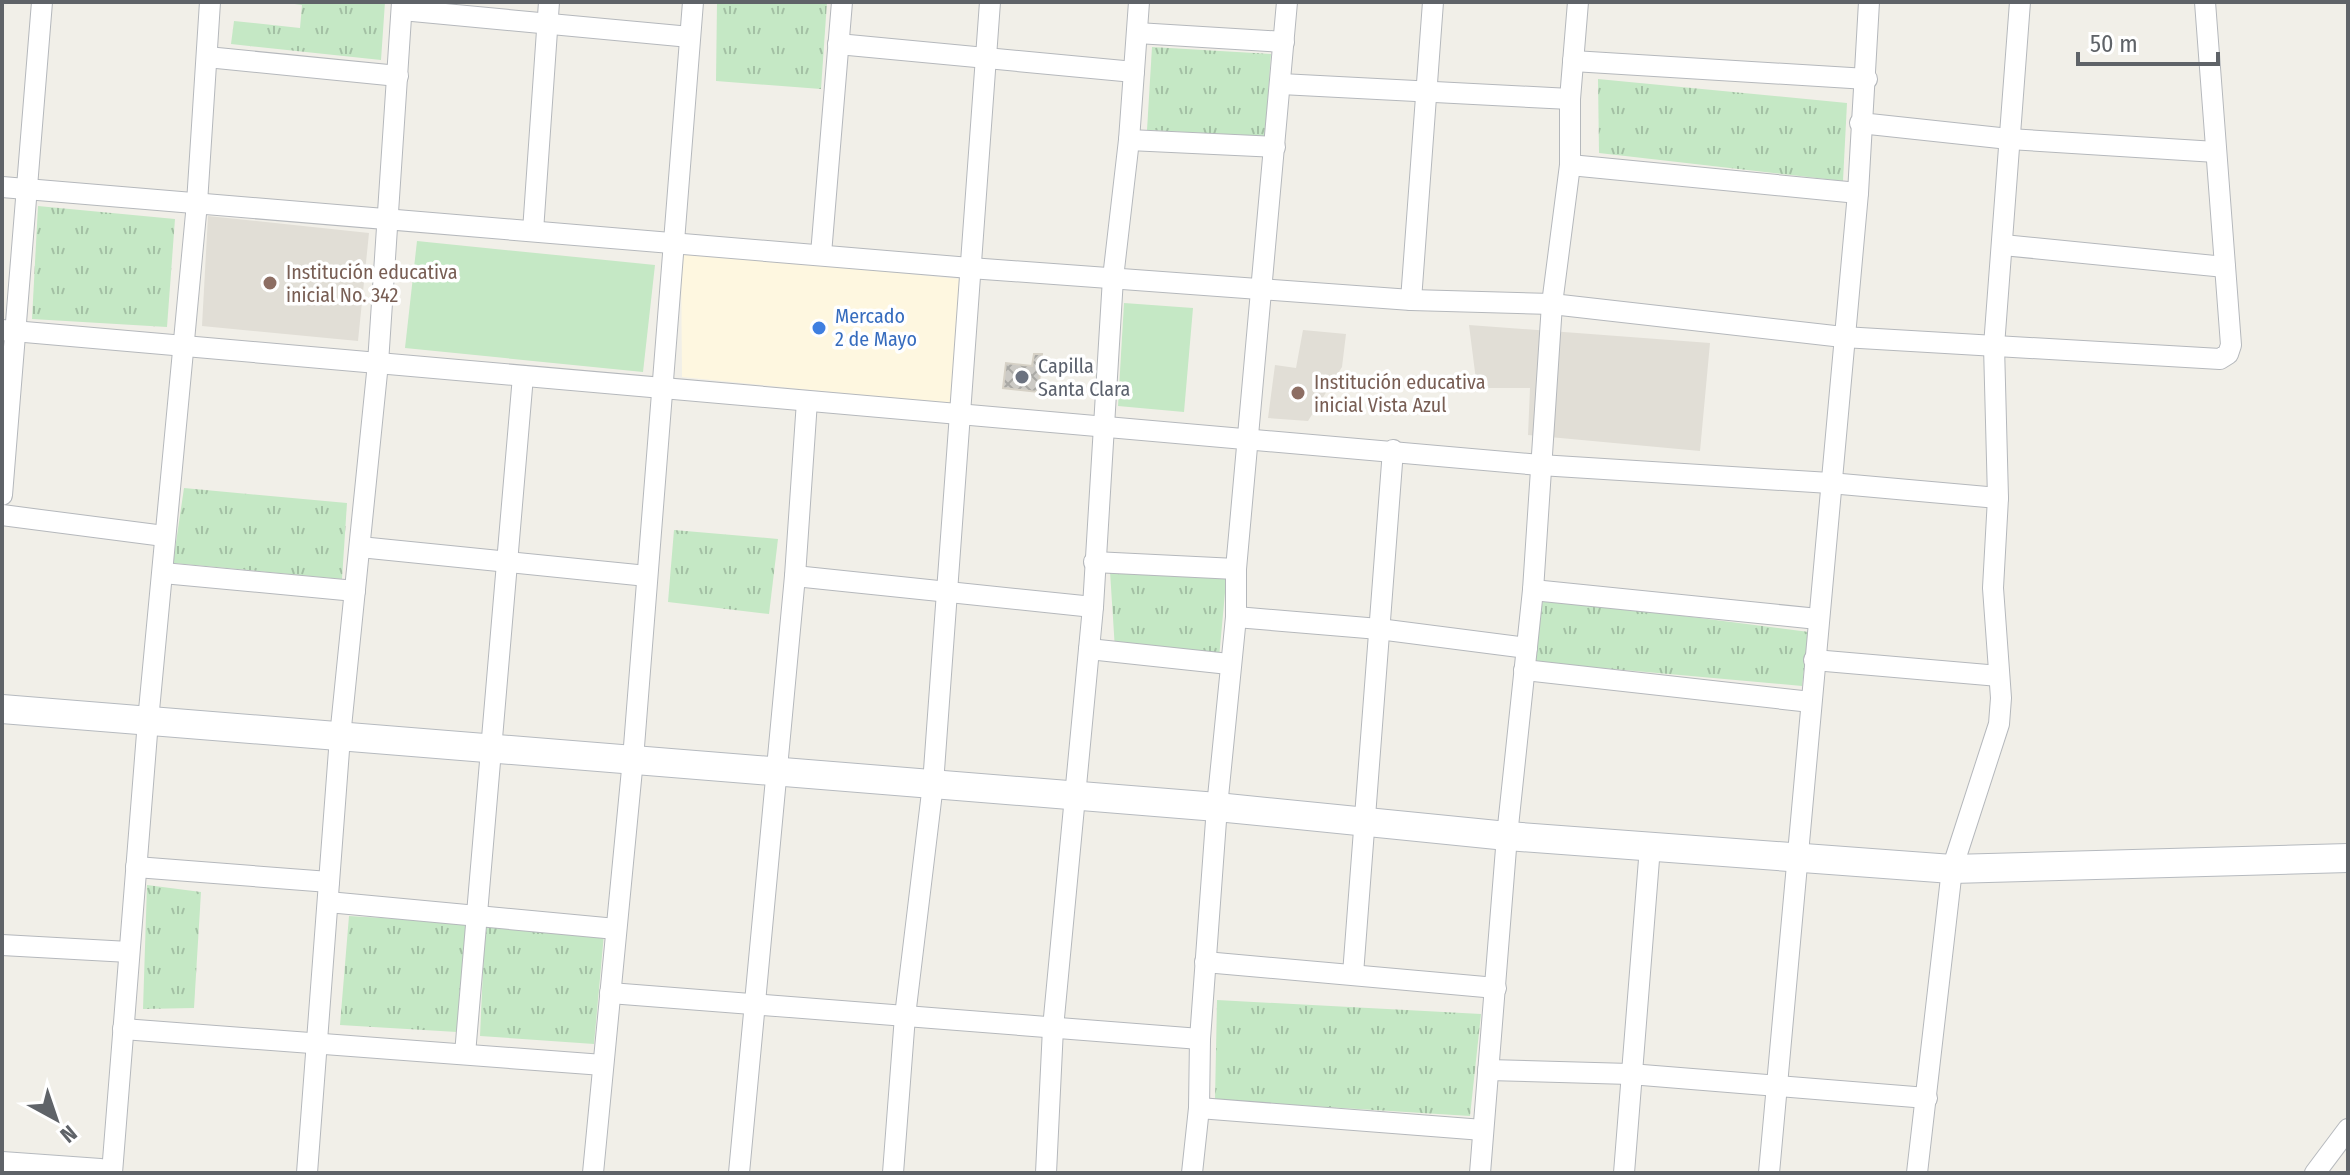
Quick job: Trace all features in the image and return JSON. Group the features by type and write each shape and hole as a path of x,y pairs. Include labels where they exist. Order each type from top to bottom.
{"main road":[{"path":"2,709 1217,807 1507,836 1952,869 2348,858"},
{"path":"2,1166 100,1173"}],"street":[{"path":"2,495 9,331 27,189 42,2"},
{"path":"112,1173 164,536 197,203 210,2"},
{"path":"533,231 549,2"},
{"path":"593,1173 633,759 693,2"},
{"path":"821,254 842,2"},
{"path":"893,1173 905,1016 933,784 990,2"},
{"path":"1046,1173 1053,1028 1093,607 1113,278 1129,140 1139,2"},
{"path":"1192,1173 1199,1108 1200,1039 1217,807 1236,617 1236,569 1287,2"},
{"path":"1411,300 1424,89 1433,2"},
{"path":"1480,1173 1507,836 1533,590 1552,304 1570,165 1570,99 1578,2"},
{"path":"1769,1173 1858,193 1860,123 1867,79 1869,2"},
{"path":"1917,1173 1952,869 1999,724 1993,588 1998,498 1994,346 2020,2"},
{"path":"2,187 970,268 1411,300 1552,304 1843,337 2220,359 2228,354 2231,345 2205,2"},
{"path":"307,1173 340,737 378,363 402,6 690,37"},
{"path":"1137,33 1284,42"},
{"path":"838,44 1134,72"},
{"path":"207,57 398,76"},
{"path":"1573,61 1867,79"},
{"path":"1281,84 1424,89 1570,99"},
{"path":"1860,123 2009,139 2216,152"},
{"path":"1129,140 1275,147"},
{"path":"1570,165 1858,193"},
{"path":"2003,245 2225,267"},
{"path":"9,331 960,415 1249,437 1540,465 1830,483 1998,498"},
{"path":"465,1054 523,376"},
{"path":"739,1173 757,1003 774,771 795,576 807,401"},
{"path":"1353,974 1362,822 1393,450"},
{"path":"2,515 164,536"},
{"path":"360,547 647,576"},
{"path":"1094,562 1236,569"},
{"path":"163,573 355,591"},
{"path":"795,576 947,595 1093,607"},
{"path":"1533,590 1818,619"},
{"path":"1236,617 1379,629 1527,648"},
{"path":"1089,649 1229,664"},
{"path":"1814,660 1999,676"},
{"path":"1524,670 1811,702"},
{"path":"1624,1173 1650,847"},
{"path":"136,867 475,915 616,929"},
{"path":"2,945 129,952"},
{"path":"1205,962 1496,988"},
{"path":"610,993 1200,1039"},
{"path":"123,1029 603,1065"},
{"path":"1488,1070 1630,1074 1927,1098"},
{"path":"1199,1108 1483,1130"},
{"path":"2315,1173 2348,1129"}],"shaded area":[{"path":"208,216 369,233 358,341 202,326"},
{"name":"Mercado 2 de Mayo","path":"681,252 960,279 951,404 682,377"},
{"path":"1469,325 1710,343 1700,451 1528,435 1530,388 1477,388"},
{"name":"Institución educativa inicial Vista Azul","path":"1303,330 1346,334 1342,367 1308,421 1268,418 1275,365 1296,368"}],"green space":[{"path":"280,2 385,2 381,60 231,44 234,21 300,28 302,5"},
{"path":"717,2 827,2 821,89 716,81"},
{"path":"1152,47 1271,54 1265,136 1147,130"},
{"path":"1598,79 1847,103 1843,181 1599,153"},
{"path":"38,206 175,219 167,327 32,319"},
{"path":"417,241 655,265 643,372 405,348"},
{"path":"1124,303 1193,308 1184,412 1118,406"},
{"path":"184,488 347,503 342,579 173,563"},
{"path":"674,530 778,539 769,614 668,602"},
{"path":"1110,571 1227,571 1219,658 1115,650"},
{"path":"1543,598 1809,632 1802,686 1535,662"},
{"path":"147,885 201,892 194,1008 143,1009"},
{"path":"349,916 467,923 457,1032 340,1025"},
{"path":"485,925 604,934 594,1044 480,1036"},
{"path":"1217,1000 1481,1014 1470,1116 1215,1100"}],"building":[{"name":"Capilla Santa Clara","path":"1034,354 1042,354 1038,392 1003,388 1006,363 1032,366"}],"place":[{"name":"Institución educativa inicial No. 342","path":"270,283"},
{"name":"Mercado 2 de Mayo","path":"819,328"},
{"name":"Capilla Santa Clara","path":"1022,377"},
{"name":"Institución educativa inicial Vista Azul","path":"1298,393"}]}
